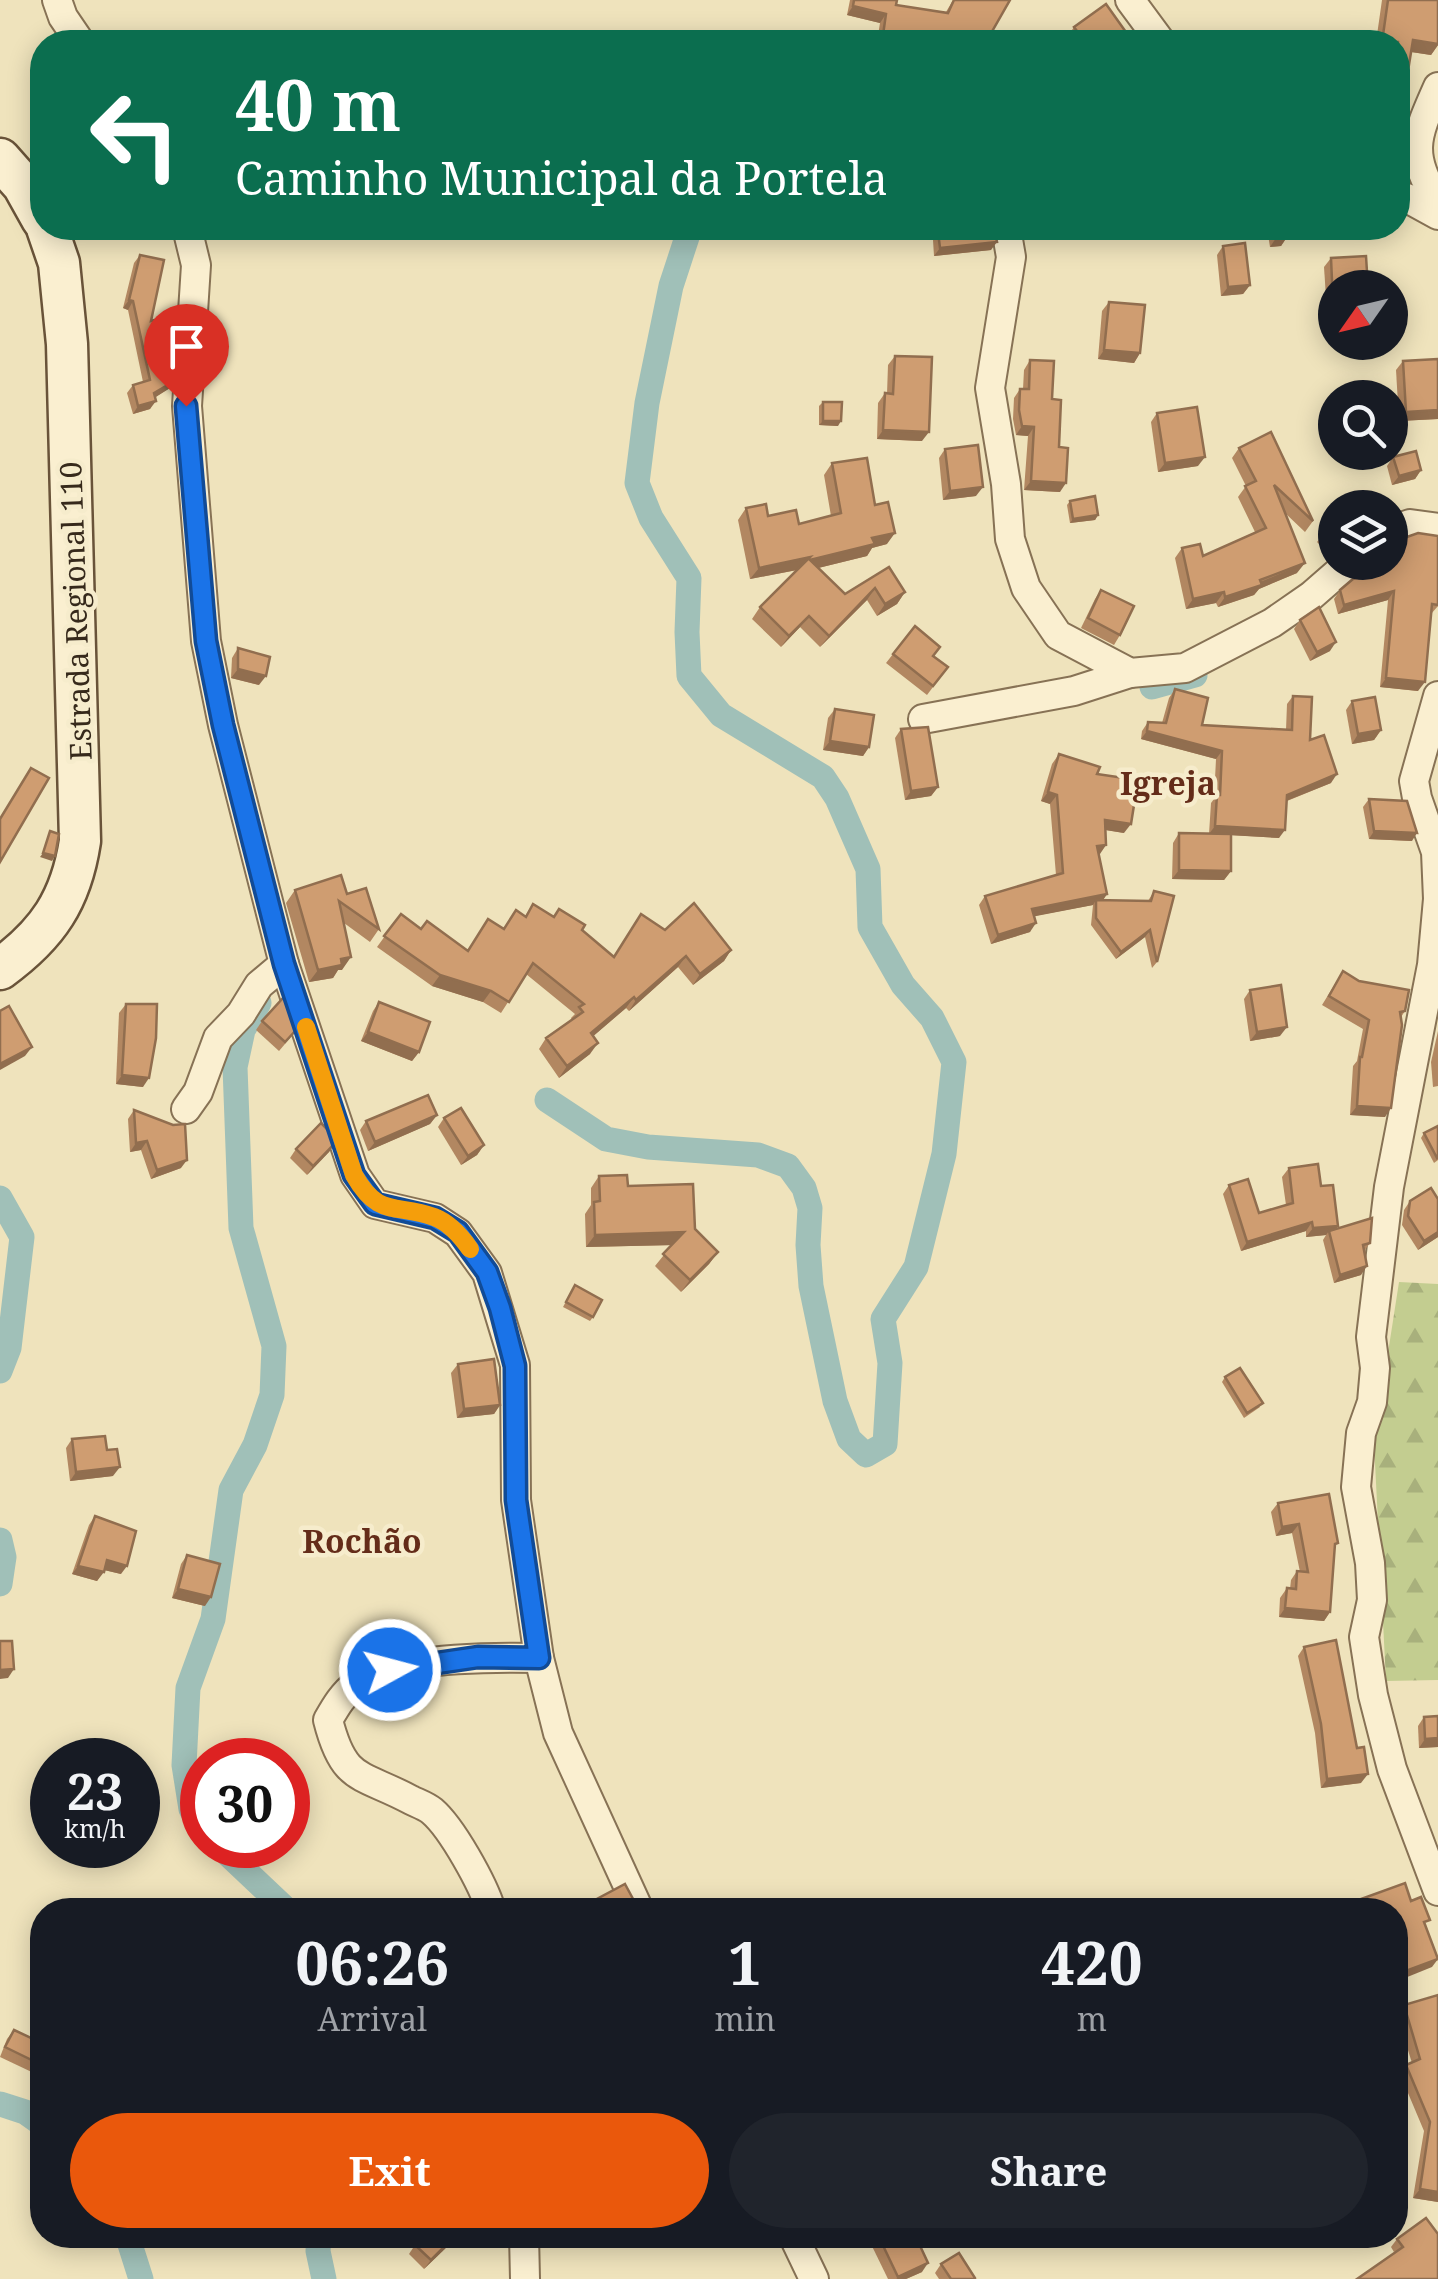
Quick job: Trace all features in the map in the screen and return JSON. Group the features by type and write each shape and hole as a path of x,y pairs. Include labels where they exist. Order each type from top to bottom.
{"main road":[{"path":"0,159 30,198"},
{"name":"Estrada Regional 110","path":"0,968 31,946 61,906 76,870 80,840 66,344 59,262 52,240"}],"street":[{"path":"56,0 72,30"},
{"path":"1130,0 1152,30"},
{"path":"1438,87 1416,140 1417,160 1438,203"},
{"path":"1410,200 1438,215"},
{"path":"190,240 196,264 186,406 206,641 223,725 284,964 354,1175 362,1188 375,1204 435,1218 458,1232 487,1272 515,1366 516,1500 539,1658 558,1734 633,1898"},
{"path":"1008,240 1010,256 990,388 1006,484 1010,540 1026,588 1058,635 1130,673"},
{"path":"1408,525 1438,528"},
{"path":"922,718 1074,692 1130,673 1185,668 1272,623 1329,580"},
{"path":"1438,696 1414,780 1416,798 1436,852 1438,899 1432,965 1389,1187 1371,1337 1375,1368 1372,1402 1361,1433 1356,1487 1370,1563 1372,1600 1364,1637 1374,1695 1392,1769 1438,1891"},
{"path":"186,1109 198,1092 218,1038 241,1014 259,985 284,964"},
{"path":"487,1898 460,1848 432,1811 355,1775 336,1750 328,1720 342,1696 360,1682 390,1670 478,1657 539,1658"},
{"path":"524,2248 525,2279"},
{"path":"799,2248 814,2279"}],"green space":[{"path":"1399,1282 1438,1284 1438,1680 1386,1681 1374,1443"}],"building":[{"path":"854,0 897,0 896,5 948,13 954,0 1010,0 993,30 884,30 886,14 853,6"},
{"path":"1388,0 1438,0 1438,44 1413,40 1410,59 1410,30 1384,30"},
{"path":"1106,4 1124,30 1076,30 1074,27"},
{"path":"939,240 997,242 940,248"},
{"path":"1245,243 1250,285 1228,287 1223,246"},
{"path":"140,255 164,260 151,321 162,318 176,380 154,393 156,401 138,406 133,385 150,380 133,301 129,300"},
{"path":"1366,256 1367,270 1332,270 1331,258"},
{"path":"1109,302 1145,305 1140,353 1104,350"},
{"path":"895,356 932,357 929,432 883,430 885,393 893,394"},
{"path":"1438,359 1438,410 1408,412 1408,380 1404,380 1403,361"},
{"path":"1030,360 1054,361 1052,399 1061,400 1059,447 1068,448 1066,483 1031,481 1034,427 1022,426 1019,410 1020,389 1029,389"},
{"path":"823,402 842,402 841,421 823,421"},
{"path":"1197,407 1205,457 1165,463 1157,413"},
{"path":"1271,432 1313,521 1274,485 1305,563 1260,580 1262,585 1225,597 1224,592 1193,599 1182,548 1200,544 1203,556 1266,528 1245,486 1256,481 1239,448"},
{"path":"978,445 983,487 950,491 945,449"},
{"path":"1416,451 1421,470 1399,476 1397,470 1408,470 1408,453"},
{"path":"867,458 875,505 888,502 895,533 872,538 875,544 810,560 845,594 889,567 905,592 885,604 875,588 829,636 809,616 789,636 760,607 810,557 759,568 746,508 766,504 768,516 796,510 799,524 841,513 832,463"},
{"path":"1095,496 1098,515 1073,519 1070,501"},
{"path":"1418,533 1438,536 1438,605 1432,604 1425,682 1386,678 1394,591 1344,605 1340,590 1352,580 1408,580 1408,537"},
{"path":"1101,590 1134,606 1120,635 1088,618"},
{"path":"1319,607 1336,642 1317,652 1300,620"},
{"path":"915,626 940,647 933,656 948,667 933,686 893,654"},
{"path":"238,648 270,657 266,676 238,669"},
{"path":"1175,689 1208,698 1202,725 1292,730 1293,696 1312,697 1310,740 1324,735 1337,774 1287,795 1285,830 1215,826 1222,751 1147,731 1148,722 1166,723"},
{"path":"1375,697 1381,730 1358,734 1352,701"},
{"path":"835,709 874,715 869,747 830,741"},
{"path":"928,727 938,787 911,791 901,729"},
{"path":"1059,754 1100,767 1097,774 1138,780 1131,824 1105,820 1106,845 1097,846 1107,894 1032,909 1036,923 998,935 985,896 1063,873 1057,795 1048,792"},
{"path":"31,768 49,778 0,862 0,819"},
{"path":"1369,799 1407,801 1417,833 1374,831"},
{"path":"50,831 59,834 55,856 43,853"},
{"path":"1179,833 1231,834 1231,871 1179,870"},
{"path":"341,875 347,894 366,888 379,929 339,901 351,957 341,959 342,965 318,970 295,890"},
{"path":"1154,891 1174,896 1157,962 1150,930 1121,952 1096,918 1096,900 1151,901"},
{"path":"694,903 731,950 700,974 686,956 591,1033 598,1043 567,1066 546,1038 583,1012 579,1007 584,1004 533,963 509,1002 491,991 440,975 384,936 401,914 421,929 427,921 468,951 488,919 504,929 516,910 526,917 533,904 554,917 559,909 585,925 582,930 614,957 641,914 665,930"},
{"path":"1343,971 1359,981 1409,990 1405,1011 1400,1012 1402,1025 1391,1108 1357,1106 1360,1057 1369,1020 1329,996"},
{"path":"1281,985 1287,1027 1257,1032 1250,990"},
{"path":"283,998 297,1029 285,1042 262,1021"},
{"path":"379,1002 430,1022 419,1052 368,1032"},
{"path":"126,1004 157,1004 149,1078 122,1075"},
{"path":"9,1006 32,1047 0,1064 0,1011"},
{"path":"428,1095 437,1115 375,1142 366,1121"},
{"path":"461,1108 484,1145 468,1156 444,1118"},
{"path":"134,1110 173,1125 185,1124 187,1160 157,1170 147,1141 136,1143"},
{"path":"321,1123 335,1143 313,1166 296,1149"},
{"path":"1438,1126 1438,1157 1437,1158 1424,1133"},
{"path":"1318,1164 1321,1186 1333,1185 1338,1226 1313,1228 1312,1222 1247,1242 1229,1185 1248,1179 1259,1213 1293,1203 1289,1168"},
{"path":"627,1175 628,1186 693,1184 695,1229 718,1252 690,1280 663,1254 684,1232 595,1235 594,1202 600,1201 599,1176"},
{"path":"1431,1188 1438,1199 1438,1232 1424,1241 1408,1216 1410,1201"},
{"path":"1372,1218 1370,1243 1363,1245 1367,1266 1340,1275 1329,1231"},
{"path":"575,1285 602,1300 593,1317 566,1302"},
{"path":"494,1359 500,1405 464,1409 458,1364"},
{"path":"1240,1368 1263,1403 1247,1413 1225,1377"},
{"path":"105,1436 107,1450 117,1449 120,1467 76,1472 72,1439"},
{"path":"1329,1494 1338,1543 1330,1612 1285,1608 1287,1588 1296,1589 1297,1571 1308,1572 1299,1524 1282,1527 1278,1503"},
{"path":"95,1516 136,1531 127,1566 107,1560 104,1572 78,1566"},
{"path":"187,1555 220,1564 211,1597 178,1589"},
{"path":"1336,1640 1357,1748 1364,1747 1368,1774 1327,1779 1321,1724 1304,1647"},
{"path":"0,1641 12,1641 14,1669 0,1670"},
{"path":"1438,1716 1438,1738 1425,1739 1424,1717"},
{"path":"1405,1883 1411,1901 1421,1897 1430,1920 1424,1922 1438,1959 1408,1970 1408,1898 1364,1898"},
{"path":"625,1884 633,1898 599,1898"},
{"path":"1438,1995 1438,2192 1420,2189 1430,2122 1408,2070 1408,2064 1420,2059 1408,2018 1408,2004"},
{"path":"14,2030 30,2037 30,2059 5,2047"},
{"path":"1426,2218 1438,2234 1438,2279 1357,2279 1402,2248 1408,2248 1408,2231"},
{"path":"418,2248 443,2248 431,2260"},
{"path":"884,2248 921,2248 928,2263 898,2277"},
{"path":"959,2253 974,2279 951,2279 941,2264"}],"waterway":[{"path":"547,1100 606,1139 648,1147 758,1155 788,1166 804,1188 810,1208 811,1286 835,1401 849,1439 866,1455 885,1444 890,1363 883,1319 916,1267 944,1154 954,1062 932,1018 903,985 870,927 868,869 837,798 823,777 721,715 689,676 689,578 651,518 637,483 647,403 671,286 686,240"},
{"path":"1152,687 1195,675"},
{"path":"185,1738 188,1688 213,1619 231,1490 255,1445 272,1395 274,1346 241,1228 235,1067 243,1030 259,1003"},
{"path":"0,1198 22,1237 9,1348 0,1371"},
{"path":"0,1540 4,1557 0,1584"},
{"path":"242,1868 274,1898"},
{"path":"0,2104 30,2116"},
{"path":"131,2248 141,2279"},
{"path":"318,2248 324,2279"}],"slow traffic":[{"path":"306,1027 354,1175 362,1188 375,1204 435,1218 458,1232 470,1249"}],"district":[{"name":"Igreja","path":"1168,782"},
{"name":"Rochão","path":"362,1540"}],"route":[{"path":"186,406 206,641 223,725 284,964 354,1175 375,1204 435,1218 458,1232 487,1272 515,1366 516,1500 539,1658 478,1657 390,1670"}]}
